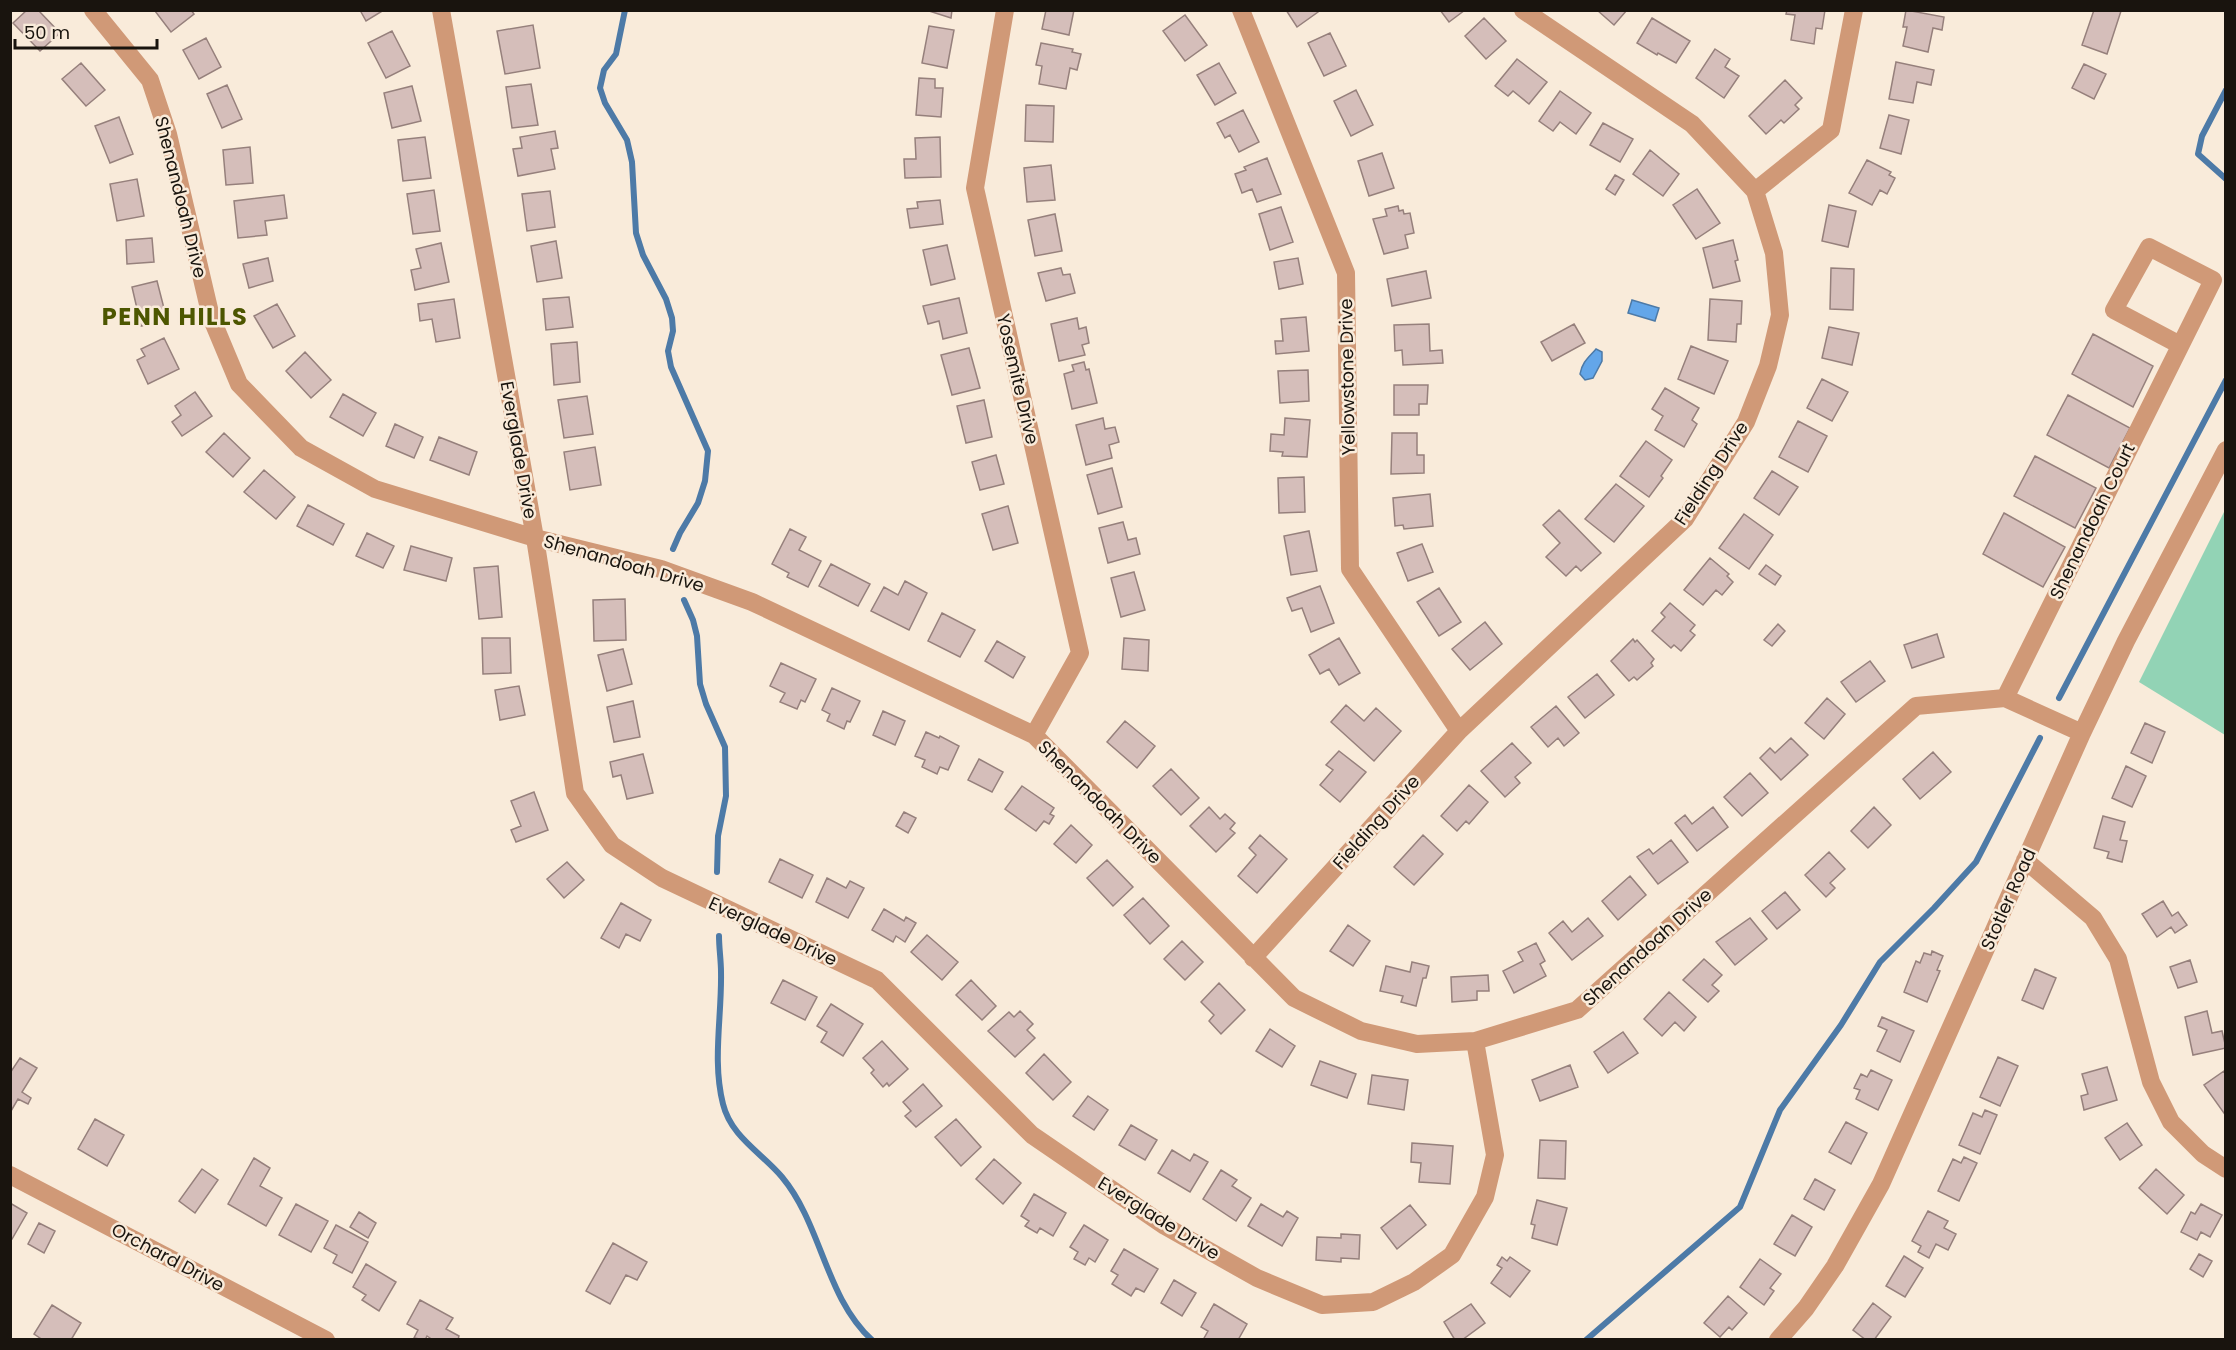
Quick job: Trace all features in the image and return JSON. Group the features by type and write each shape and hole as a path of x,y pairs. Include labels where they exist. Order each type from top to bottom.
{"street":[{"name":"Shenandoah Drive","path":"93,10 150,80 168,134 211,317 239,384 301,448 375,489 535,538 662,569 752,602 1034,735 1294,998 1361,1031 1417,1044 1475,1041 1577,1010 1916,706 2005,698 2082,733"},
{"name":"Everglade Drive","path":"441,10 535,538 575,793 612,845 662,878 877,980 1032,1135 1165,1226 1257,1278 1322,1305 1373,1302 1414,1282 1452,1256 1485,1197 1495,1155 1475,1041"},
{"name":"Yosemite Drive","path":"1005,10 975,188 1080,653 1034,735"},
{"name":"Yellowstone Drive","path":"1241,10 1346,273 1350,569 1459,731"},
{"name":"Fielding Drive","path":"1253,958 1459,731 1685,519 1746,422 1768,366 1780,315 1774,253 1755,191 1692,124 1523,10"},
{"path":"1755,191 1831,130 1854,10"},
{"name":"Shenandoah Court","path":"2005,698 2213,280 2149,247 2114,310 2180,345"},
{"name":"Stotler Road","path":"1778,1340 1806,1308 1835,1266 1881,1184 2082,733 2126,641 2226,450"},
{"path":"2025,860 2093,918 2118,960 2151,1082 2171,1122 2203,1154 2226,1169"},
{"name":"Orchard Drive","path":"10,1175 326,1340"}],"green space":[{"path":"2225,510 2226,735 2139,682"}],"water":[{"path":"1632,300 1659,308 1655,321 1628,313"},
{"path":"1596,349 1602,352 1602,361 1593,378 1585,380 1580,374 1582,366"}],"building":[{"path":"27,10 38,10 60,33 40,51 13,23"},
{"path":"191,10 194,14 171,32 155,11"},
{"path":"360,10 384,10 366,21"},
{"path":"926,10 952,10 951,18"},
{"path":"1046,10 1074,10 1069,35 1042,29"},
{"path":"1286,10 1317,10 1318,12 1297,27"},
{"path":"1440,10 1465,10 1449,22"},
{"path":"1597,10 1627,10 1614,25"},
{"path":"1787,10 1825,10 1822,29 1816,28 1814,44 1791,40 1795,15 1786,14"},
{"path":"1906,10 1944,17 1942,30 1933,28 1928,52 1903,46 1907,27 1903,27"},
{"path":"2094,10 2121,11 2107,54 2082,45"},
{"path":"1185,15 1207,45 1185,61 1163,31"},
{"path":"1484,18 1506,41 1486,59 1465,36"},
{"path":"1652,18 1690,41 1676,63 1637,43"},
{"path":"533,25 540,68 505,74 497,31"},
{"path":"929,26 954,30 947,68 922,63"},
{"path":"392,31 410,66 386,78 368,43"},
{"path":"1330,33 1346,66 1324,76 1308,43"},
{"path":"206,38 221,67 199,79 183,50"},
{"path":"1041,43 1073,49 1072,52 1081,54 1077,70 1070,68 1066,89 1039,84 1042,66 1036,65"},
{"path":"1715,49 1730,59 1725,67 1739,76 1724,98 1696,78"},
{"path":"1517,59 1547,82 1529,104 1513,91 1508,96 1495,86"},
{"path":"1896,62 1934,70 1931,85 1917,82 1913,103 1889,99"},
{"path":"81,63 105,90 86,106 62,79"},
{"path":"1219,63 1236,93 1215,105 1197,75"},
{"path":"2084,64 2106,74 2094,99 2072,88"},
{"path":"919,78 935,79 935,88 943,88 941,117 916,115"},
{"path":"1785,80 1802,98 1795,105 1799,109 1784,123 1781,120 1766,134 1749,116"},
{"path":"531,84 538,125 512,128 506,87"},
{"path":"227,85 242,119 222,128 207,94"},
{"path":"412,86 421,121 392,128 384,93"},
{"path":"1356,90 1373,125 1351,136 1334,101"},
{"path":"1560,91 1591,113 1576,134 1560,122 1553,131 1539,121"},
{"path":"1026,105 1054,106 1053,142 1025,141"},
{"path":"1243,110 1259,142 1239,152 1230,135 1225,138 1217,123"},
{"path":"1889,115 1909,120 1901,154 1880,148"},
{"path":"119,117 133,154 110,163 95,126"},
{"path":"1603,123 1633,139 1620,162 1590,145"},
{"path":"555,131 558,148 551,149 555,169 518,176 513,149 522,148 520,137"},
{"path":"425,137 431,178 403,181 398,140"},
{"path":"940,137 941,177 905,178 904,159 916,159 915,138"},
{"path":"250,147 253,183 226,185 223,150"},
{"path":"1650,150 1679,174 1663,196 1633,174"},
{"path":"1382,153 1394,188 1369,196 1358,161"},
{"path":"1267,158 1281,194 1257,202 1252,189 1242,193 1235,174 1246,170 1244,167"},
{"path":"1867,160 1891,172 1889,175 1895,178 1887,194 1880,190 1872,205 1849,193"},
{"path":"1051,165 1055,200 1027,202 1024,168"},
{"path":"1615,175 1624,180 1615,195 1606,189"},
{"path":"137,179 144,216 117,221 110,184"},
{"path":"1697,189 1720,223 1696,239 1673,205"},
{"path":"434,190 440,231 413,234 407,194"},
{"path":"550,191 555,227 527,231 522,194"},
{"path":"284,195 287,218 265,221 267,235 238,238 234,201"},
{"path":"940,200 943,224 910,228 907,209 918,208 917,202"},
{"path":"1829,205 1856,211 1848,247 1822,241"},
{"path":"1398,206 1399,211 1403,210 1404,214 1410,213 1414,233 1405,235 1408,248 1384,254 1373,219 1387,216 1385,209"},
{"path":"1281,207 1293,242 1270,250 1259,214"},
{"path":"1055,214 1062,251 1035,256 1028,220"},
{"path":"152,238 154,262 127,264 126,240"},
{"path":"1733,240 1740,281 1713,288 1703,248"},
{"path":"556,241 562,278 537,282 531,246"},
{"path":"441,243 449,282 415,290 411,270 421,268 416,249"},
{"path":"947,245 955,279 931,285 923,250"},
{"path":"268,258 273,281 249,288 243,264"},
{"path":"1298,258 1303,284 1279,289 1274,262"},
{"path":"1061,268 1063,275 1070,274 1075,293 1046,301 1038,273"},
{"path":"1831,268 1854,269 1853,310 1830,309"},
{"path":"1426,271 1431,298 1392,306 1387,279"},
{"path":"157,281 167,320 141,326 132,287"},
{"path":"569,297 573,327 546,330 543,299"},
{"path":"959,298 967,333 943,339 939,321 928,324 923,306"},
{"path":"454,299 460,338 436,342 432,319 420,321 418,304"},
{"path":"1710,299 1742,301 1741,324 1737,324 1736,342 1708,340"},
{"path":"277,304 295,336 273,348 254,316"},
{"path":"1306,317 1309,351 1276,354 1275,341 1283,341 1281,319"},
{"path":"1077,318 1079,329 1086,327 1089,343 1082,345 1085,355 1059,361 1051,324"},
{"path":"1429,324 1430,351 1442,350 1443,363 1403,365 1402,350 1395,351 1394,325"},
{"path":"1574,324 1585,343 1552,361 1541,342"},
{"path":"1829,327 1859,333 1852,365 1822,358"},
{"path":"2093,334 2153,366 2133,407 2072,374"},
{"path":"164,338 179,369 148,384 137,360 145,356 141,349"},
{"path":"577,342 580,382 554,385 551,344"},
{"path":"1691,346 1728,361 1714,394 1678,379"},
{"path":"969,348 980,388 952,395 941,355"},
{"path":"305,352 331,380 311,398 286,371"},
{"path":"1084,362 1086,370 1089,369 1097,403 1072,409 1064,374 1074,371 1072,365"},
{"path":"1308,370 1309,401 1280,403 1278,371"},
{"path":"1822,379 1848,392 1832,421 1807,408"},
{"path":"1394,385 1428,385 1427,404 1419,404 1419,415 1394,415"},
{"path":"1665,388 1699,408 1692,420 1697,424 1684,447 1655,430 1663,416 1652,409"},
{"path":"195,392 212,416 182,436 172,422 181,415 175,406"},
{"path":"343,394 376,413 363,436 330,417"},
{"path":"2068,395 2130,428 2109,468 2047,435"},
{"path":"587,396 593,434 564,438 558,400"},
{"path":"984,400 992,437 966,443 957,406"},
{"path":"1103,418 1105,429 1115,427 1119,442 1109,445 1112,458 1086,465 1076,425"},
{"path":"1285,418 1310,420 1307,457 1282,456 1283,452 1270,451 1271,434 1284,435"},
{"path":"1798,421 1827,436 1808,472 1779,457"},
{"path":"395,424 423,437 414,458 386,446"},
{"path":"224,433 250,458 233,477 206,452"},
{"path":"1392,433 1417,433 1417,455 1424,455 1424,473 1391,474"},
{"path":"439,437 477,452 469,475 430,460"},
{"path":"1646,441 1672,460 1661,476 1663,478 1649,497 1620,476"},
{"path":"595,447 601,485 570,490 564,452"},
{"path":"996,455 1004,484 980,490 972,462"},
{"path":"2035,456 2096,488 2075,528 2014,496"},
{"path":"1112,468 1122,507 1098,514 1087,475"},
{"path":"264,470 295,497 276,519 244,492"},
{"path":"1772,471 1798,487 1779,515 1754,498"},
{"path":"1304,477 1305,512 1279,513 1278,478"},
{"path":"1616,484 1644,506 1614,542 1585,519"},
{"path":"1430,494 1433,526 1404,529 1403,525 1395,526 1393,498"},
{"path":"308,505 344,524 333,545 297,526"},
{"path":"1008,506 1018,543 993,550 982,514"},
{"path":"1559,510 1601,553 1581,571 1576,566 1566,576 1546,557 1560,543 1543,525"},
{"path":"2004,513 2065,547 2043,587 1983,554"},
{"path":"1744,514 1773,535 1749,569 1719,548"},
{"path":"1123,522 1128,540 1136,538 1140,554 1108,563 1099,528"},
{"path":"790,529 806,537 799,550 821,561 808,587 787,577 789,573 772,564"},
{"path":"1309,531 1317,571 1291,575 1284,536"},
{"path":"367,533 394,546 383,568 356,556"},
{"path":"1422,544 1433,572 1408,581 1397,553"},
{"path":"411,546 452,558 446,581 404,570"},
{"path":"1710,558 1729,574 1727,576 1733,582 1722,595 1716,590 1703,605 1684,590"},
{"path":"831,564 870,584 858,606 819,586"},
{"path":"1766,565 1781,576 1775,585 1759,574"},
{"path":"498,566 502,617 479,619 474,568"},
{"path":"1134,572 1145,610 1121,617 1111,578"},
{"path":"905,581 927,593 909,630 871,611 884,587 898,595"},
{"path":"1320,586 1334,623 1311,632 1302,608 1292,611 1287,598"},
{"path":"1439,588 1461,622 1439,636 1417,602"},
{"path":"625,599 626,640 594,641 593,600"},
{"path":"1670,603 1695,625 1690,631 1695,635 1681,651 1674,645 1671,648 1652,631 1665,617 1661,613"},
{"path":"942,613 975,630 960,657 928,641"},
{"path":"1485,622 1502,644 1470,670 1452,649"},
{"path":"1778,624 1785,631 1772,646 1764,640"},
{"path":"1937,634 1944,657 1912,668 1904,645"},
{"path":"482,638 510,638 511,673 483,674"},
{"path":"1124,638 1149,640 1148,671 1122,669"},
{"path":"1339,638 1360,673 1339,685 1329,669 1320,674 1309,655"},
{"path":"1633,639 1635,642 1637,640 1654,659 1651,663 1653,666 1637,680 1634,677 1629,681 1611,661"},
{"path":"997,641 1025,657 1013,678 985,661"},
{"path":"623,649 632,684 607,691 598,655"},
{"path":"1870,661 1885,681 1856,702 1841,682"},
{"path":"781,663 816,679 805,702 801,700 797,709 780,702 785,693 770,686"},
{"path":"1597,674 1614,695 1585,718 1568,697"},
{"path":"519,686 525,715 500,720 495,690"},
{"path":"832,688 860,701 844,729 827,721 830,714 822,710"},
{"path":"1827,698 1845,714 1824,739 1805,723"},
{"path":"633,701 640,737 614,742 607,707"},
{"path":"1346,705 1364,721 1376,708 1401,731 1374,761 1331,722"},
{"path":"1556,706 1579,733 1564,746 1558,738 1548,747 1531,727"},
{"path":"883,711 905,721 895,745 873,735"},
{"path":"1125,721 1155,746 1137,768 1107,742"},
{"path":"2145,723 2165,732 2152,763 2131,753"},
{"path":"926,732 959,746 948,770 940,767 937,774 922,767 925,760 915,756"},
{"path":"1791,738 1808,755 1781,780 1760,758 1770,748 1775,753"},
{"path":"1512,743 1531,763 1515,777 1520,783 1505,797 1481,771"},
{"path":"1339,751 1366,772 1340,802 1320,785 1333,770 1326,765"},
{"path":"1933,752 1951,772 1920,799 1903,779"},
{"path":"643,754 653,793 627,799 621,775 613,777 610,762"},
{"path":"979,759 1003,772 992,792 968,780"},
{"path":"2126,766 2146,776 2132,807 2112,798"},
{"path":"1171,769 1199,798 1181,815 1153,786"},
{"path":"1750,773 1768,793 1742,816 1724,797"},
{"path":"1469,785 1488,802 1469,824 1466,821 1457,831 1441,816"},
{"path":"1022,786 1054,808 1050,814 1054,816 1049,824 1044,821 1036,831 1005,809"},
{"path":"534,792 548,830 516,842 511,830 521,826 511,801"},
{"path":"1209,807 1220,819 1225,814 1235,823 1230,829 1235,833 1216,852 1190,826"},
{"path":"1713,807 1728,827 1697,851 1675,823 1685,815 1692,824"},
{"path":"1874,807 1891,825 1868,848 1851,831"},
{"path":"904,812 916,818 908,833 896,826"},
{"path":"2103,816 2125,822 2120,840 2127,841 2122,862 2107,858 2109,852 2094,848"},
{"path":"1071,825 1092,845 1076,863 1054,844"},
{"path":"1260,835 1287,859 1257,893 1238,876 1256,855 1249,848"},
{"path":"1423,835 1443,854 1414,885 1394,867"},
{"path":"1671,840 1688,862 1658,884 1637,857 1649,849 1653,854"},
{"path":"1829,852 1845,869 1830,883 1835,888 1826,897 1805,875"},
{"path":"780,859 813,875 802,898 769,882"},
{"path":"1107,860 1133,887 1113,906 1087,878"},
{"path":"567,862 584,880 564,898 547,879"},
{"path":"1630,876 1646,895 1618,920 1602,901"},
{"path":"827,878 846,888 850,881 864,888 848,918 816,902"},
{"path":"1785,892 1800,910 1777,929 1762,911"},
{"path":"1143,898 1169,926 1150,944 1124,915"},
{"path":"2163,901 2172,916 2178,912 2187,925 2175,933 2171,927 2157,937 2142,914"},
{"path":"621,903 651,920 640,941 626,934 619,948 601,938"},
{"path":"884,909 904,921 906,917 916,923 905,942 896,936 893,942 872,930"},
{"path":"1588,918 1603,936 1572,960 1549,933 1563,921 1572,932"},
{"path":"1750,918 1767,939 1735,965 1716,942"},
{"path":"1348,925 1370,941 1353,966 1330,951"},
{"path":"927,935 958,962 942,980 911,952"},
{"path":"1182,941 1203,962 1185,980 1164,959"},
{"path":"1536,943 1545,961 1540,964 1546,976 1514,993 1503,971 1523,961 1518,952"},
{"path":"1932,951 1943,956 1937,970 1940,971 1927,1002 1904,992 1916,961 1920,963 1924,953 1931,955"},
{"path":"1704,959 1722,975 1712,985 1719,991 1708,1002 1683,980"},
{"path":"2190,960 2197,982 2178,988 2170,967"},
{"path":"1412,962 1429,966 1426,978 1423,978 1416,1006 1401,1002 1403,996 1380,991 1386,966 1410,972"},
{"path":"2035,969 2056,978 2043,1009 2022,1000"},
{"path":"1488,975 1489,991 1477,991 1477,1000 1452,1002 1451,977"},
{"path":"783,980 817,997 805,1020 771,1003"},
{"path":"971,980 996,1006 982,1020 956,995"},
{"path":"1219,983 1245,1010 1221,1034 1209,1021 1214,1015 1201,1002"},
{"path":"1669,992 1696,1017 1684,1031 1675,1022 1662,1036 1644,1019"},
{"path":"831,1004 863,1024 843,1056 821,1042 827,1032 817,1026"},
{"path":"1020,1011 1033,1024 1027,1030 1035,1038 1015,1057 988,1031 1009,1012 1014,1017"},
{"path":"2207,1011 2212,1033 2222,1031 2226,1048 2193,1055 2185,1017"},
{"path":"1882,1017 1914,1031 1900,1062 1877,1051 1887,1030 1878,1026"},
{"path":"1270,1029 1295,1046 1282,1067 1256,1051"},
{"path":"1623,1032 1638,1053 1608,1073 1594,1052"},
{"path":"882,1041 908,1069 889,1086 887,1083 883,1087 871,1073 874,1070 863,1058"},
{"path":"1044,1054 1071,1082 1053,1100 1026,1073"},
{"path":"1998,1057 2018,1066 2000,1106 1980,1097"},
{"path":"20,1058 37,1068 22,1092 31,1098 28,1104 18,1099 11,1111 10,1073"},
{"path":"1320,1061 1356,1074 1347,1098 1311,1085"},
{"path":"1570,1065 1578,1087 1540,1101 1532,1080"},
{"path":"2107,1067 2117,1100 2084,1110 2081,1096 2088,1094 2082,1074"},
{"path":"1871,1070 1892,1080 1878,1110 1856,1099 1860,1090 1854,1088 1861,1074 1867,1077"},
{"path":"2224,1071 2226,1074 2226,1116 2204,1085"},
{"path":"1372,1075 1408,1080 1404,1110 1368,1104"},
{"path":"923,1084 942,1106 916,1127 905,1116 911,1111 903,1102"},
{"path":"1088,1096 1108,1110 1094,1130 1073,1116"},
{"path":"1985,1110 1997,1115 1980,1154 1959,1145 1973,1113 1982,1117"},
{"path":"95,1119 124,1135 107,1166 78,1149"},
{"path":"956,1119 981,1147 961,1166 935,1137"},
{"path":"1846,1122 1867,1133 1851,1164 1829,1152"},
{"path":"2127,1123 2142,1145 2120,1160 2105,1138"},
{"path":"1131,1125 1157,1140 1145,1160 1119,1145"},
{"path":"1540,1140 1566,1141 1565,1179 1538,1178"},
{"path":"1412,1143 1453,1146 1450,1184 1419,1182 1421,1163 1411,1162"},
{"path":"1172,1150 1190,1161 1194,1154 1208,1162 1190,1192 1158,1173"},
{"path":"1964,1157 1977,1163 1959,1201 1938,1191 1953,1159 1961,1163"},
{"path":"254,1158 270,1168 260,1186 282,1198 266,1226 228,1204"},
{"path":"994,1159 1021,1183 1003,1204 976,1179"},
{"path":"202,1169 218,1180 195,1213 179,1201"},
{"path":"2156,1169 2184,1195 2167,1214 2139,1188"},
{"path":"1221,1170 1237,1180 1232,1186 1251,1198 1236,1221 1203,1199"},
{"path":"1815,1179 1835,1190 1824,1210 1804,1199"},
{"path":"1034,1194 1066,1213 1053,1236 1040,1228 1037,1233 1025,1226 1029,1221 1021,1216"},
{"path":"1537,1200 1567,1208 1557,1245 1532,1238 1535,1225 1531,1224"},
{"path":"10,1203 27,1213 12,1239 10,1238"},
{"path":"296,1204 328,1221 311,1252 279,1235"},
{"path":"1261,1204 1283,1217 1287,1211 1298,1218 1282,1246 1248,1226"},
{"path":"2201,1204 2222,1215 2210,1237 2201,1232 2197,1240 2181,1232 2191,1212 2195,1214"},
{"path":"1410,1205 1426,1225 1397,1249 1381,1228"},
{"path":"1928,1211 1948,1221 1944,1228 1956,1234 1948,1250 1936,1244 1929,1258 1918,1252 1921,1246 1912,1241"},
{"path":"359,1212 376,1223 368,1238 350,1227"},
{"path":"1792,1215 1812,1227 1795,1256 1774,1244"},
{"path":"39,1223 55,1231 44,1253 28,1244"},
{"path":"336,1225 368,1242 352,1273 333,1263 337,1255 324,1248"},
{"path":"1084,1225 1108,1240 1095,1262 1089,1258 1085,1265 1074,1259 1078,1252 1070,1247"},
{"path":"1341,1234 1360,1235 1359,1259 1341,1258 1341,1262 1316,1260 1317,1237 1341,1238"},
{"path":"613,1243 647,1262 637,1280 626,1275 610,1304 586,1291"},
{"path":"1124,1249 1158,1269 1144,1292 1136,1288 1131,1296 1112,1284 1118,1275 1111,1271"},
{"path":"2199,1254 2212,1261 2203,1277 2190,1269"},
{"path":"1904,1256 1923,1268 1905,1297 1886,1286"},
{"path":"1502,1257 1507,1261 1510,1257 1530,1271 1510,1297 1491,1283 1502,1268 1497,1265"},
{"path":"1760,1259 1781,1274 1770,1288 1774,1291 1764,1305 1740,1287"},
{"path":"366,1264 396,1282 379,1311 362,1300 366,1295 353,1287"},
{"path":"1174,1280 1196,1293 1182,1316 1161,1303"},
{"path":"1728,1296 1747,1313 1732,1330 1729,1327 1720,1337 1704,1323"},
{"path":"420,1300 453,1318 446,1329 459,1336 458,1340 433,1340 427,1336 425,1340 414,1338 418,1330 407,1324"},
{"path":"1873,1303 1891,1317 1874,1340 1866,1340 1853,1330"},
{"path":"1214,1304 1247,1324 1238,1340 1203,1340 1208,1331 1201,1327"},
{"path":"1471,1304 1485,1323 1462,1340 1455,1340 1444,1322"},
{"path":"52,1305 81,1323 71,1340 43,1340 34,1334"}],"waterway":[{"path":"625,10 616,54 604,70 600,88 605,103 627,140 632,162 636,233 643,255 666,299 672,318 673,331 668,351 671,367 708,451 705,481 698,503 673,549"},
{"path":"2226,90 2202,136 2198,154 2226,179"},
{"path":"2059,698 2226,380"},
{"path":"684,600 697,636 700,684 725,747 726,796 718,836 717,872"},
{"path":"1586,1340 1740,1207 1780,1110 1841,1025 1880,962 1976,862 2040,738"},
{"path":"719,936 721,989 718,1071 727,1116 740,1135 774,1168 795,1196 844,1303 856,1323 872,1340"}],"district":[{"name":"PENN HILLS","path":"175,316"}]}
